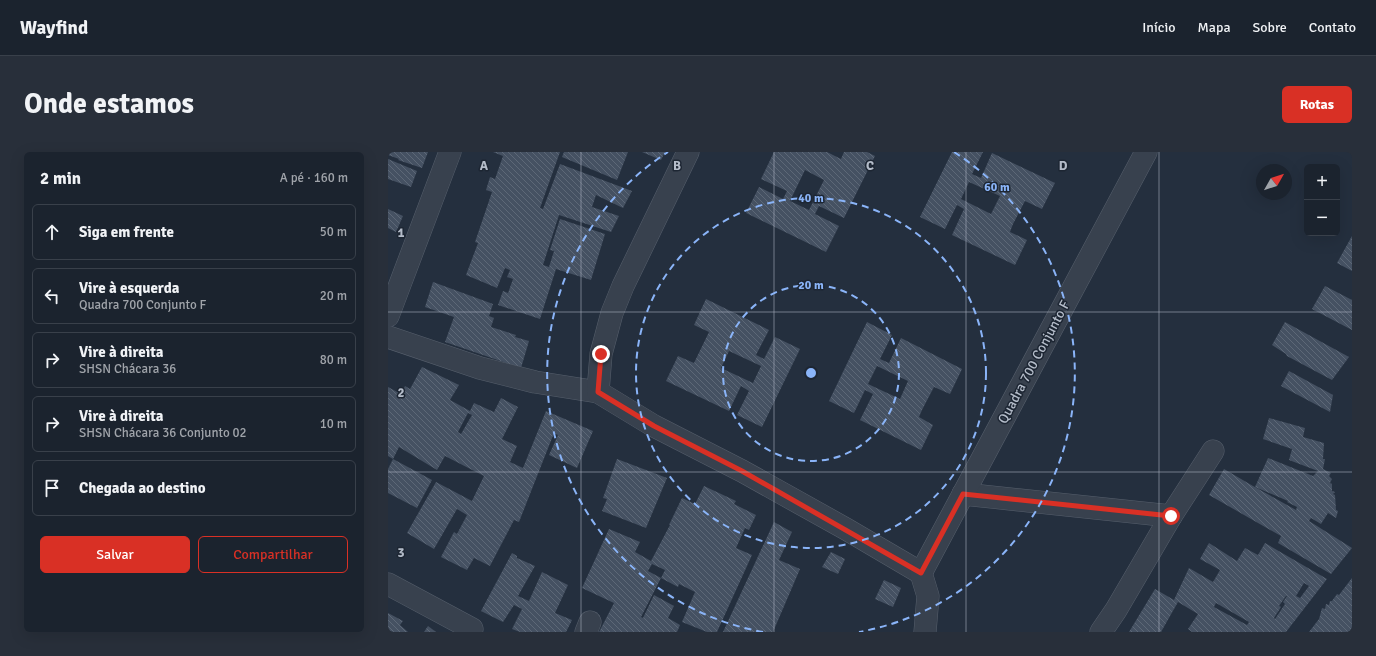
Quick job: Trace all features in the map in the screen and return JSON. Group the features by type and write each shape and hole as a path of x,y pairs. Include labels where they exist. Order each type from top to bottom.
{"street":[{"path":"388,316 450,152"},
{"path":"598,392 601,354 612,313 623,286 688,152"},
{"name":"Quadra 700 Conjunto F","path":"921,573 1146,152"},
{"path":"388,337 487,370 535,382 598,392 654,426 742,471 921,573 928,596 931,631"},
{"path":"1101,632 1116,610 1171,516 1213,451"},
{"path":"963,494 1171,516"},
{"path":"388,584 472,629"}],"building":[{"path":"388,152 428,152 422,168 398,160 399,159 388,155"},
{"path":"493,152 560,152 540,208 543,209 560,164 632,191 623,208 596,195 592,207 619,216 611,232 559,215 543,265 549,267 554,251 550,250 560,219 605,234 591,280 556,269 540,319 498,305 503,291 508,293 513,279 507,277 510,270 505,268 497,288 466,275 478,243 475,242 492,192 486,190 490,177 495,179 503,156"},
{"path":"564,152 628,152 617,180 562,157"},
{"path":"642,152 665,152 661,160"},
{"path":"774,152 827,152 841,159 844,152 867,152 875,156 844,218 819,206 815,214 839,226 826,252 746,213 759,187 783,199 787,191 761,179","holes":["805,170 824,180 809,210 790,201"]},
{"path":"952,152 983,152 972,174 981,178 992,153 1055,183 1042,209 1025,201 1013,224 1010,232 1027,240 1015,265 952,235 964,209 957,205 945,229 920,217","holes":["969,182 1000,196 991,214 961,199"]},
{"path":"388,159 417,171 411,187 388,179"},
{"path":"388,209 403,216 396,232 388,228"},
{"path":"1352,236 1352,271 1337,263"},
{"path":"433,282 493,304 489,316 494,318 491,327 529,341 521,368 445,342 454,317 425,307"},
{"path":"1325,286 1352,300 1352,330 1312,309"},
{"path":"706,299 769,330 756,355 764,359 775,337 800,349 762,427 737,415 749,391 741,386 729,411 666,381 678,356 694,363 709,332 694,325","holes":["729,351 761,366 753,383 721,368"]},
{"path":"867,322 892,335 880,359 889,363 901,338 962,369 950,394 934,387 922,410 919,417 933,425 921,450 860,420 873,394 865,390 854,413 829,401","holes":["877,366 908,381 900,399 868,384"]},
{"path":"1285,322 1349,357 1332,380 1287,356 1272,345"},
{"path":"422,367 459,385 450,400 470,411 474,403 494,412 501,398 518,407 502,439 517,446 510,462 523,468 546,411 593,431 577,468 549,455 558,435 554,433 519,522 514,520 490,566 474,558 467,570 441,557 454,532 457,534 467,515 457,509 434,549 407,533 436,482 472,501 484,476 445,456 437,470 399,447 393,459 388,456 388,387 401,394 405,386 410,389","holes":["468,413 472,415 461,434 458,432"]},
{"path":"1289,371 1333,395 1330,412 1281,386"},
{"path":"1269,418 1305,428 1303,437 1324,443 1323,459 1325,459 1323,469 1331,473 1329,476 1332,479 1330,483 1332,484 1332,491 1335,492 1333,494 1335,495 1336,510 1338,511 1336,518 1328,513 1321,524 1311,518 1309,521 1352,548 1331,574 1278,543 1281,536 1209,495 1224,469 1253,486 1296,510 1297,507 1287,502 1288,501 1255,487 1268,458 1313,476 1318,471 1289,460 1292,449 1263,439"},
{"path":"393,459 432,480 417,508 388,493 388,469"},
{"path":"617,459 667,478 646,528 602,511 607,499 603,498"},
{"path":"704,486 736,501 734,504 756,515 749,530 745,528 736,548 752,555 717,632 707,632 682,622 695,592 679,584 678,587 661,578 641,617 643,618 654,595 674,606 668,618 680,625 677,632 599,632 614,603 582,588 609,529 640,542 635,552 651,561 682,498 695,504","holes":["652,564 665,570 661,578 648,571"]},
{"path":"774,522 792,532 779,560 800,569 773,632 723,632"},
{"path":"1209,543 1237,561 1245,548 1258,555 1265,543 1327,579 1286,632 1192,632 1188,629 1198,614 1178,602 1161,632 1129,632 1155,589 1174,600 1189,568 1213,582 1220,570 1200,559","holes":["1304,583 1309,586 1300,598 1296,596","1287,596 1283,602 1285,604 1275,619 1274,618 1281,607 1279,606","1216,603 1249,622 1247,625 1214,607"]},
{"path":"831,552 845,559 838,574 822,567"},
{"path":"512,553 517,556 517,558 535,566 518,596 529,601 542,572 568,585 555,613 572,620 566,632 520,632 512,629 522,609 514,605 503,622 481,611"},
{"path":"1352,578 1352,632 1309,632 1319,619 1322,608 1325,609 1326,604 1329,605 1330,601 1332,601 1337,594 1339,595"},
{"path":"884,580 901,588 893,607 875,599"},
{"path":"388,613 403,621 400,625 408,632 388,632"},
{"path":"428,626 436,632 424,632"}],"route":[{"path":"601,354 598,392 654,426 742,471 846,528 921,573 963,494 1171,516"}]}
